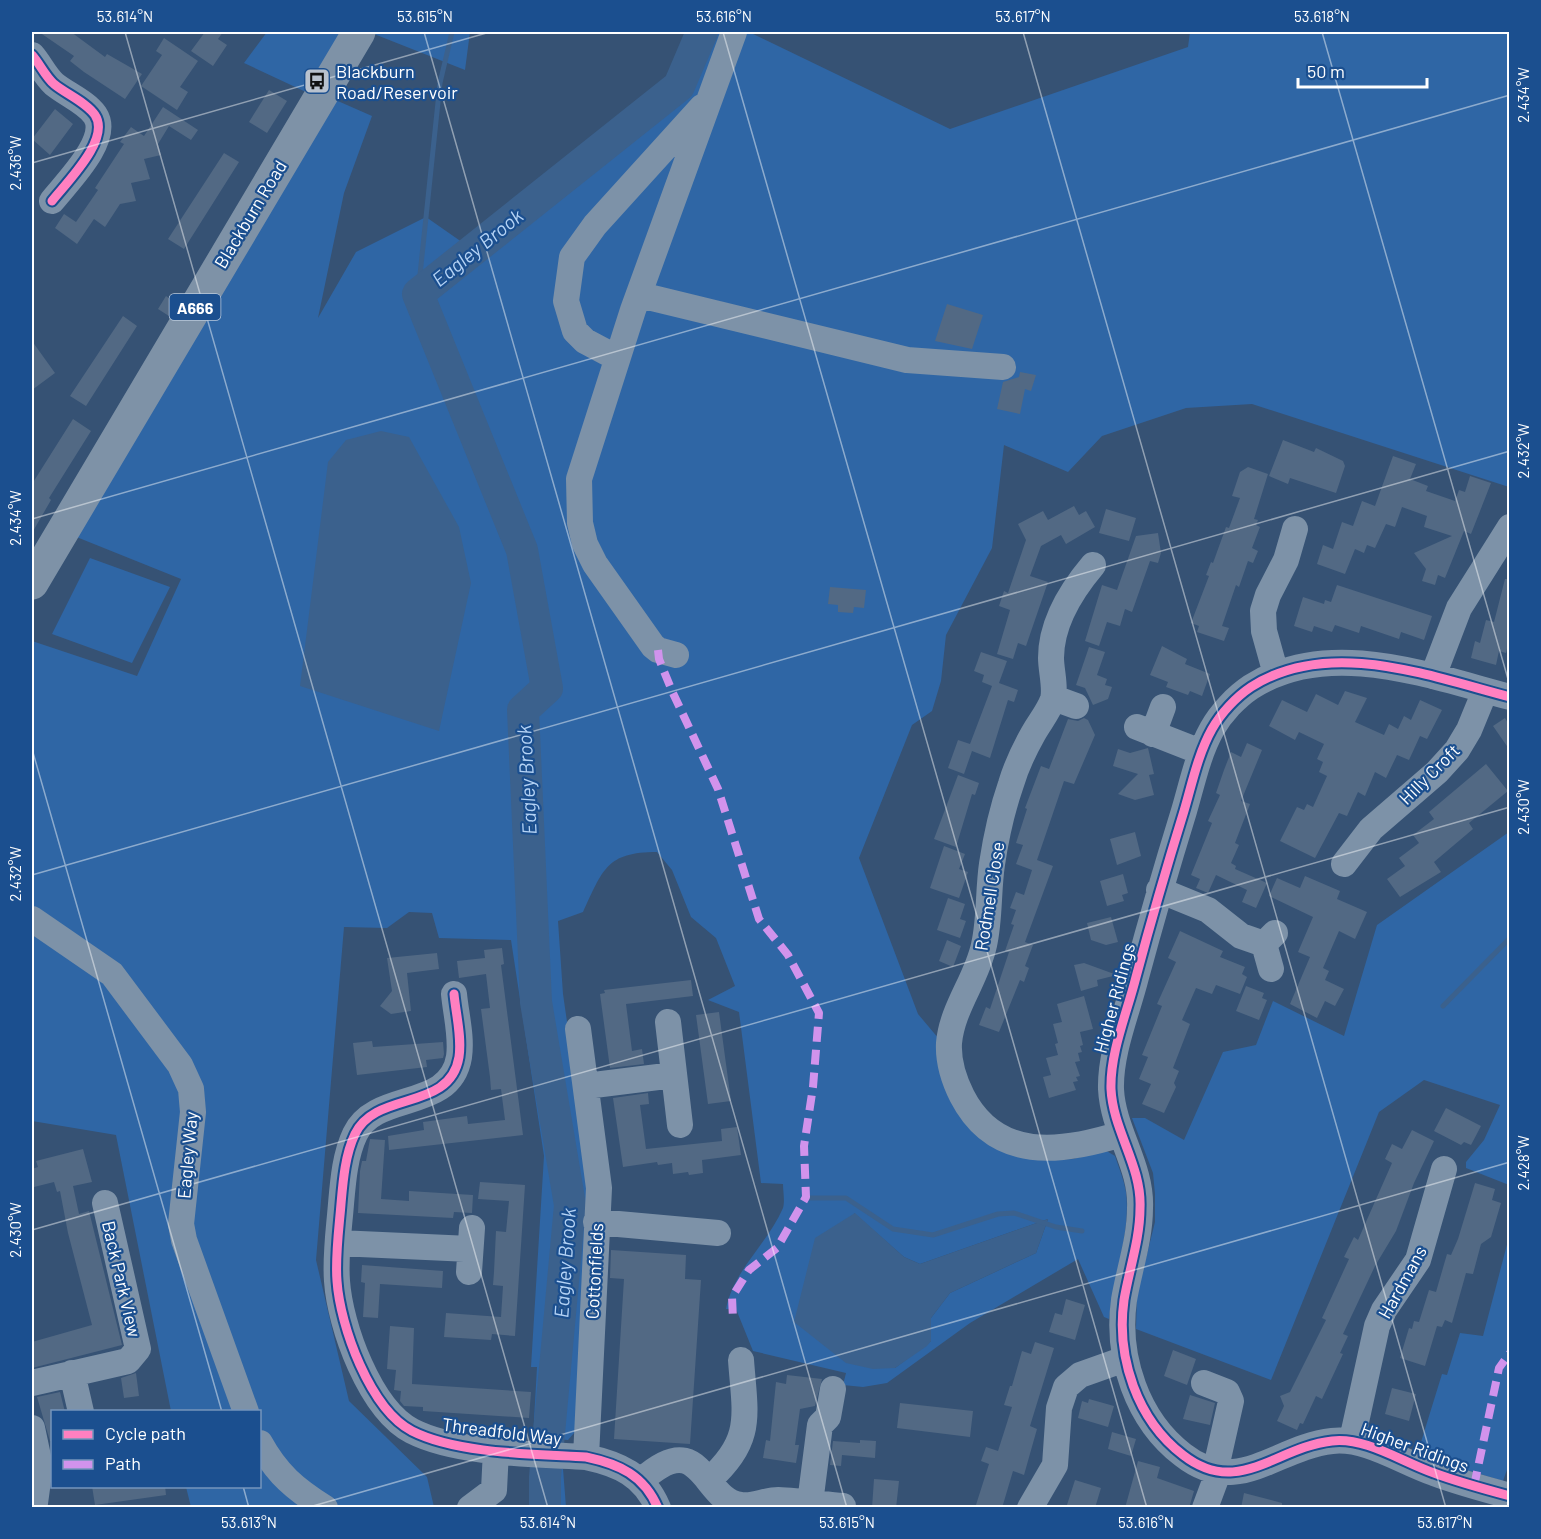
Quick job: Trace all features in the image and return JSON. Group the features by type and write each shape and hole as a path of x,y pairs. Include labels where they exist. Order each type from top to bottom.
{"highway":[{"name":"Blackburn Road","path":"32,583 359,32"}],"street":[{"path":"676,655 658,650 653,646 595,564 580,524 579,479 617,358 734,32"},
{"path":"32,55 54,84 94,114 99,135 73,164 52,201"},
{"path":"617,358 585,341 574,331 566,301 572,257 595,225 710,98"},
{"path":"640,295 907,360 1003,367"},
{"path":"1276,674 1264,631 1263,612 1268,595 1286,560 1297,522"},
{"path":"1433,676 1453,619 1509,527"},
{"name":"Rodmell Close","path":"1078,574 1054,630 1051,646 1065,702 1020,759 1003,810 992,864 984,948 954,1017 949,1043 956,1085 966,1104 979,1122 1004,1140 1030,1147 1056,1149 1087,1145 1121,1134"},
{"name":"Higher Ridings","path":"1497,694 1433,676 1358,664 1324,663 1276,674 1250,688 1227,708 1212,729 1202,752 1160,890 1114,1059 1111,1089 1121,1134 1135,1170 1141,1205 1123,1305 1125,1359 1144,1409 1156,1429 1187,1458 1217,1472 1234,1473 1261,1466 1313,1444 1352,1440 1432,1473 1509,1496"},
{"name":"Hilly Croft","path":"1358,857 1371,829 1437,772 1457,750 1469,730 1497,694"},
{"path":"1163,707 1145,730 1202,752"},
{"path":"1160,890 1208,910 1240,936 1270,938 1271,969"},
{"name":"Eagley Way","path":"32,919 112,974 180,1065 187,1081 193,1112 181,1224 184,1240 245,1410"},
{"name":"Threadfold Way","path":"448,1004 459,1057 450,1079 432,1093 374,1114 356,1131 348,1152 338,1243 337,1280 348,1336 371,1383 390,1413 412,1431 438,1440 496,1450 579,1456 627,1470 642,1480"},
{"path":"668,1022 680,1125"},
{"name":"Cottonfields","path":"578,1029 599,1188 579,1456"},
{"path":"586,1086 674,1075"},
{"name":"Hardmans","path":"1352,1440 1377,1326 1384,1310 1418,1260 1446,1187"},
{"name":"Back Park View","path":"32,1383 128,1360 138,1349 105,1203"},
{"path":"596,1222 718,1233"},
{"path":"338,1243 470,1250"},
{"path":"1030,1508 1055,1465 1059,1408 1066,1387 1080,1375 1125,1359"},
{"path":"72,1373 81,1410"},
{"path":"709,1480 726,1464 738,1448 744,1419 738,1374"},
{"path":"1204,1383 1227,1392 1232,1401 1217,1472 1205,1508"},
{"path":"810,1503 820,1425 828,1417 833,1389"},
{"path":"32,1428 40,1466 38,1504"},
{"path":"261,1445 271,1463 295,1489 325,1508"},
{"path":"470,1508 494,1490 496,1450"},
{"path":"658,1508 642,1480 660,1466 678,1461 693,1464 720,1494 739,1507 776,1500 810,1503 844,1499"}],"shaded area":[{"path":"267,32 347,32 306,92 244,63"},
{"path":"369,32 470,32 465,70"},
{"path":"712,32 749,32 950,129 1188,47 1190,32 1509,32 1509,487 1252,404 1186,408 1102,436 1068,472 1004,445 992,548 946,635 941,681 932,711 912,725 859,858 918,1014 939,1039 954,1102 1053,1160 1073,1159 1105,1150 1115,1156 1125,1187 1127,1208 1124,1240 1109,1319 1104,1317 1078,1259 970,1323 887,1383 863,1387 843,1385 846,1373 753,1351 736,1309 726,1309 736,1282 777,1221 783,1208 784,1196 783,1184 761,1183 739,1012 708,1000 735,986 716,938 691,917 672,870 657,852 627,855 608,866 583,912 558,921 563,994 591,1188 580,1426 568,1440 533,1437 537,1367 531,1367 544,1156 511,940 439,938 432,913 409,912 387,928 344,927 316,1260 349,1401 427,1477 434,1507 191,1507 186,1488 261,1488 261,1410 171,1410 116,1135 32,1121 32,641 137,676 181,579 74,536 331,98 372,116 344,193 318,318 356,252 426,217 479,254 675,103 687,89","holes":["854,1213 904,1257 920,1264 1048,1219 1036,1253 950,1293 931,1318 931,1341 895,1368"]},
{"path":"381,431 409,437 459,527 471,583 439,731 300,686 328,462 346,440"},
{"path":"90,558 170,587 132,663 52,634"},
{"path":"1509,832 1509,1185 1466,1168 1466,1162 1484,1140 1500,1105 1424,1080 1379,1112 1271,1380 1136,1329 1137,1294 1155,1222 1155,1194 1153,1173 1132,1118 1145,1118 1184,1140 1223,1052 1256,1045 1273,1001 1344,1036 1377,925"},
{"path":"855,1213 904,1257 920,1264 1048,1219 1036,1253 950,1293 931,1318 931,1341 927,1346 895,1368 873,1369 846,1363 794,1322 815,1238"},
{"path":"1509,1237 1510,1461 1503,1481 1417,1455 1442,1374 1447,1375 1460,1333 1483,1336"},
{"path":"534,1465 563,1469 566,1507 539,1507"}],"building":[{"path":"39,32 71,32 105,57 107,54 142,74 125,99 84,72 70,61 74,56"},
{"path":"205,32 223,32 218,39 227,45 213,66 191,51"},
{"path":"164,38 198,61 180,87 188,92 177,110 141,86 162,55 156,51"},
{"path":"269,90 287,101 267,133 249,122"},
{"path":"163,107 198,130 191,140 169,126 158,144 161,155 144,159 150,179 131,183 136,201 120,204 105,227 94,219 77,244 55,228 64,214 76,222 98,190 95,188 124,144 120,142 131,127 144,136"},
{"path":"55,109 73,124 50,155 32,139"},
{"path":"224,153 239,162 184,249 168,239"},
{"path":"166,296 176,303 169,316 158,309"},
{"path":"947,304 983,315 972,349 935,341"},
{"path":"123,316 137,326 86,406 70,396"},
{"path":"32,341 55,373 32,390"},
{"path":"1020,372 1036,375 1031,391 1025,389 1020,414 997,409 1003,382 1019,377"},
{"path":"73,419 91,431 49,498 51,500 32,533 32,484"},
{"path":"1283,440 1314,452 1316,448 1343,461 1345,466 1336,493 1290,478 1288,484 1269,476"},
{"path":"1393,456 1416,464 1410,479 1428,486 1426,491 1455,501 1459,490 1465,492 1470,476 1491,483 1471,534 1464,531 1445,578 1438,575 1435,585 1422,581 1426,569 1414,553 1452,536 1424,527 1427,516 1402,507 1395,527 1386,524 1375,548 1367,545 1364,553 1355,549 1345,574 1317,564 1323,545 1333,549 1342,522 1353,526 1362,501 1375,506"},
{"path":"1248,467 1268,474 1254,519 1258,520 1256,525 1260,527 1252,548 1258,551 1253,563 1248,561 1239,587 1236,585 1222,626 1229,628 1224,641 1197,632 1199,626 1191,623 1209,576 1206,575 1211,562 1213,563 1226,527 1229,528 1240,498 1232,496 1240,472"},
{"path":"1074,506 1079,515 1086,511 1095,527 1066,544 1061,535 1041,546 1030,576 1048,582 1026,646 1018,643 1013,659 997,654 1010,610 999,606 1004,591 1008,593 1026,540 1018,524 1043,511 1048,520"},
{"path":"1106,509 1136,518 1129,541 1099,533"},
{"path":"1158,533 1161,553 1158,563 1150,561 1132,612 1125,609 1120,626 1107,622 1099,646 1085,641 1102,585 1117,590 1136,536"},
{"path":"1505,579 1509,579 1509,640 1506,653 1499,651 1496,665 1471,658 1475,641 1480,643 1486,620 1494,622"},
{"path":"1337,585 1432,616 1424,640 1401,632 1399,639 1361,626 1359,633 1335,625 1332,632 1314,626 1312,632 1294,626 1303,597 1324,604 1325,600 1331,602"},
{"path":"830,587 866,590 864,608 854,607 853,613 838,612 838,605 828,604"},
{"path":"1162,646 1187,659 1185,664 1210,674 1202,696 1190,691 1188,695 1166,687 1168,682 1150,675"},
{"path":"1089,647 1105,652 1097,675 1107,679 1105,685 1112,687 1108,699 1093,705 1085,688 1076,685"},
{"path":"981,652 1007,661 999,683 1018,690 1014,702 1008,700 990,758 972,751 964,774 948,768 958,740 970,744 992,686 982,682 984,675 974,671"},
{"path":"1345,691 1367,698 1355,722 1384,735 1389,724 1398,729 1404,716 1411,720 1420,700 1442,710 1427,739 1420,736 1409,760 1397,755 1386,778 1375,772 1365,796 1358,792 1347,816 1339,813 1315,858 1280,841 1297,807 1304,810 1307,804 1313,807 1327,776 1319,772 1323,762 1317,759 1324,744 1299,732 1295,740 1269,726 1282,700 1307,712 1316,694 1338,705"},
{"path":"1084,718 1088,720 1095,735 1074,784 1064,781 1037,860 1053,866 1025,942 1033,945 1025,966 1029,968 1024,982 1020,980 999,1032 979,1025 986,1007 990,1009 1009,952 1005,951 1014,925 1011,924 1016,910 1010,908 1016,892 1024,895 1032,870 1016,864 1023,845 1016,843 1027,809 1025,808 1041,766 1049,769 1068,719 1078,721"},
{"path":"1505,718 1509,725 1509,749 1493,726"},
{"path":"1247,743 1262,750 1241,801 1250,804 1235,843 1239,845 1231,863 1236,866 1235,869 1267,883 1256,908 1242,902 1247,890 1216,875 1208,893 1196,888 1200,879 1191,875 1212,823 1208,821 1220,795 1216,793 1231,752 1241,757"},
{"path":"1148,748 1154,774 1149,775 1154,795 1135,800 1118,794 1138,774 1113,766 1118,749 1130,753"},
{"path":"1486,764 1508,791 1469,823 1473,829 1434,862 1441,872 1400,897 1387,879 1405,866 1399,858 1419,843 1413,835 1434,819 1429,812"},
{"path":"958,775 979,783 975,795 972,794 956,847 934,839"},
{"path":"1135,832 1141,856 1117,865 1110,839"},
{"path":"944,846 965,854 959,869 968,872 959,898 930,888"},
{"path":"1123,874 1128,893 1122,895 1124,901 1107,906 1100,881"},
{"path":"1305,876 1340,891 1337,899 1367,912 1355,939 1339,931 1323,968 1329,971 1325,980 1344,989 1335,1006 1325,1001 1317,1018 1290,1004 1310,957 1298,952 1313,917 1269,896 1277,878 1300,888"},
{"path":"948,898 965,904 960,919 966,921 960,938 937,930"},
{"path":"1111,917 1118,942 1106,945 1091,940 1087,923"},
{"path":"1180,931 1223,951 1220,957 1245,967 1242,974 1247,977 1240,994 1216,985 1212,994 1196,988 1182,1020 1190,1024 1173,1068 1179,1071 1174,1083 1176,1087 1164,1113 1142,1104 1151,1084 1139,1079 1148,1057 1142,1055 1162,1006 1157,1004 1176,962 1168,958"},
{"path":"947,940 961,946 953,967 939,961"},
{"path":"502,948 504,964 501,965 523,1135 389,1150 388,1136 424,1130 423,1122 467,1116 468,1124 505,1120 501,1089 491,1090 481,1009 490,1008 486,974 459,978 457,961 485,958 484,950"},
{"path":"437,953 439,969 407,973 411,1011 391,1014 380,1006 392,991 387,958"},
{"path":"1084,963 1117,975 1097,980 1098,986 1081,991 1074,965"},
{"path":"691,980 693,996 626,1004 632,1051 642,1049 644,1064 610,1068 600,994 605,993 604,990"},
{"path":"1246,986 1264,993 1262,998 1267,1000 1259,1020 1236,1011"},
{"path":"1084,996 1093,1029 1080,1032 1083,1045 1080,1046 1082,1052 1078,1053 1080,1061 1075,1062 1080,1076 1076,1077 1078,1081 1073,1082 1076,1090 1049,1098 1043,1077 1051,1075 1046,1058 1058,1055 1055,1044 1058,1043 1053,1024 1062,1022 1057,1004"},
{"path":"719,1012 731,1101 708,1104 696,1015"},
{"path":"372,1041 373,1047 443,1042 444,1054 443,1058 426,1060 427,1067 357,1075 353,1043"},
{"path":"648,1093 649,1104 640,1105 646,1149 722,1141 721,1129 737,1127 741,1155 702,1160 703,1173 689,1175 688,1172 673,1174 672,1163 658,1165 657,1162 623,1167 613,1098"},
{"path":"1446,1108 1481,1126 1471,1145 1464,1142 1461,1145 1434,1131"},
{"path":"1412,1130 1434,1141 1414,1183 1396,1231 1375,1266 1343,1334 1348,1336 1340,1353 1343,1354 1322,1399 1316,1396 1303,1424 1300,1423 1297,1430 1277,1421 1284,1406 1280,1396 1290,1392 1326,1320 1322,1318 1349,1259 1344,1257 1354,1237 1358,1240 1392,1163 1385,1159 1392,1144 1402,1149"},
{"path":"370,1139 385,1140 381,1199 409,1201 409,1191 473,1195 472,1213 454,1212 453,1218 358,1213 360,1171 362,1161 366,1161"},
{"path":"83,1149 92,1182 73,1186 79,1214 89,1211 122,1345 32,1368 32,1342 92,1325 68,1233 60,1191 57,1192 54,1182 34,1187 32,1176 32,1169 38,1167 36,1161"},
{"path":"480,1182 525,1185 515,1336 492,1334 491,1340 444,1337 446,1313 501,1317 503,1286 493,1285 496,1231 506,1232 509,1201 478,1199"},
{"path":"1475,1183 1495,1189 1492,1200 1501,1203 1491,1237 1481,1244 1473,1274 1466,1273 1452,1323 1445,1320 1442,1327 1437,1326 1425,1366 1400,1358 1409,1328 1412,1329 1414,1321 1419,1322 1429,1290 1436,1292 1447,1254 1451,1255 1458,1239"},
{"path":"611,1250 686,1255 685,1279 701,1280 690,1444 614,1439 624,1279 610,1278"},
{"path":"362,1265 443,1271 442,1288 380,1284 378,1318 363,1317 365,1283 361,1282"},
{"path":"1066,1299 1085,1305 1075,1340 1049,1332 1055,1313 1062,1315"},
{"path":"390,1326 414,1328 412,1384 531,1392 529,1418 423,1411 423,1407 404,1406 400,1401 401,1391 394,1390 396,1370 387,1369"},
{"path":"1035,1342 1054,1348 1030,1426 1037,1429 1024,1475 1013,1471 1002,1508 975,1508 989,1464 981,1461 986,1447 998,1451 1012,1407 1004,1405 1010,1386 1012,1386 1022,1351 1031,1354"},
{"path":"1173,1350 1196,1359 1187,1385 1164,1376"},
{"path":"136,1373 139,1396 124,1398 121,1378"},
{"path":"787,1375 822,1379 815,1406 800,1409 795,1445 799,1445 796,1463 763,1458 766,1440 770,1441 776,1382 786,1384"},
{"path":"1392,1388 1416,1394 1409,1421 1385,1414"},
{"path":"60,1392 64,1410 51,1410 51,1441 50,1441 37,1397"},
{"path":"1190,1395 1215,1403 1210,1425 1183,1419"},
{"path":"1089,1399 1114,1406 1108,1427 1078,1418 1082,1401 1088,1403"},
{"path":"900,1403 973,1411 970,1437 897,1428"},
{"path":"1112,1432 1136,1439 1131,1456 1108,1449"},
{"path":"860,1440 876,1441 875,1458 842,1455 841,1466 830,1465 833,1441 860,1443"},
{"path":"1138,1461 1160,1467 1157,1478 1194,1491 1189,1508 1125,1508"},
{"path":"874,1479 899,1481 896,1508 872,1508"},
{"path":"1075,1480 1101,1488 1095,1508 1066,1508"},
{"path":"92,1488 165,1488 166,1495 95,1505"},
{"path":"1244,1493 1282,1503 1282,1508 1241,1508"}],"waterway":[{"path":"418,294 440,83 452,32"},
{"name":"Eagley Brook","path":"545,1508 545,1477 570,1205 536,1002 523,710 547,688 522,550 418,294 679,86 702,32"},
{"path":"1443,1006 1510,938"},
{"path":"810,1198 846,1198 893,1229 933,1235 998,1214 1014,1213 1056,1227 1082,1231"}],"marked path":[{"path":"658,650 659,659 672,691 718,789 759,919 788,955 819,1013 813,1087 804,1146 806,1197 777,1248 749,1270 732,1297 733,1319"},
{"path":"1474,1486 1499,1368 1510,1353"}],"cycle path":[{"path":"32,55 54,84 91,110 98,125 97,136 85,160 52,201"},
{"path":"1510,697 1413,671 1379,665 1346,663 1313,665 1281,672 1251,687 1234,700 1212,729 1196,769 1120,1033 1111,1075 1113,1104 1137,1178 1140,1208 1138,1231 1124,1300 1123,1343 1133,1386 1153,1424 1167,1441 1183,1455 1203,1467 1222,1472 1240,1471 1257,1466 1312,1445 1332,1441 1358,1443 1384,1451 1443,1476 1510,1496"},
{"path":"454,994 460,1049 453,1074 442,1086 428,1094 379,1111 365,1120 355,1134 349,1151 343,1186 337,1281 344,1320 360,1365 383,1405 397,1420 412,1431 430,1439 474,1449 586,1457 609,1463 638,1479 658,1508"}],"place":[{"name":"Blackburn Road/Reservoir","path":"317,81"}]}
